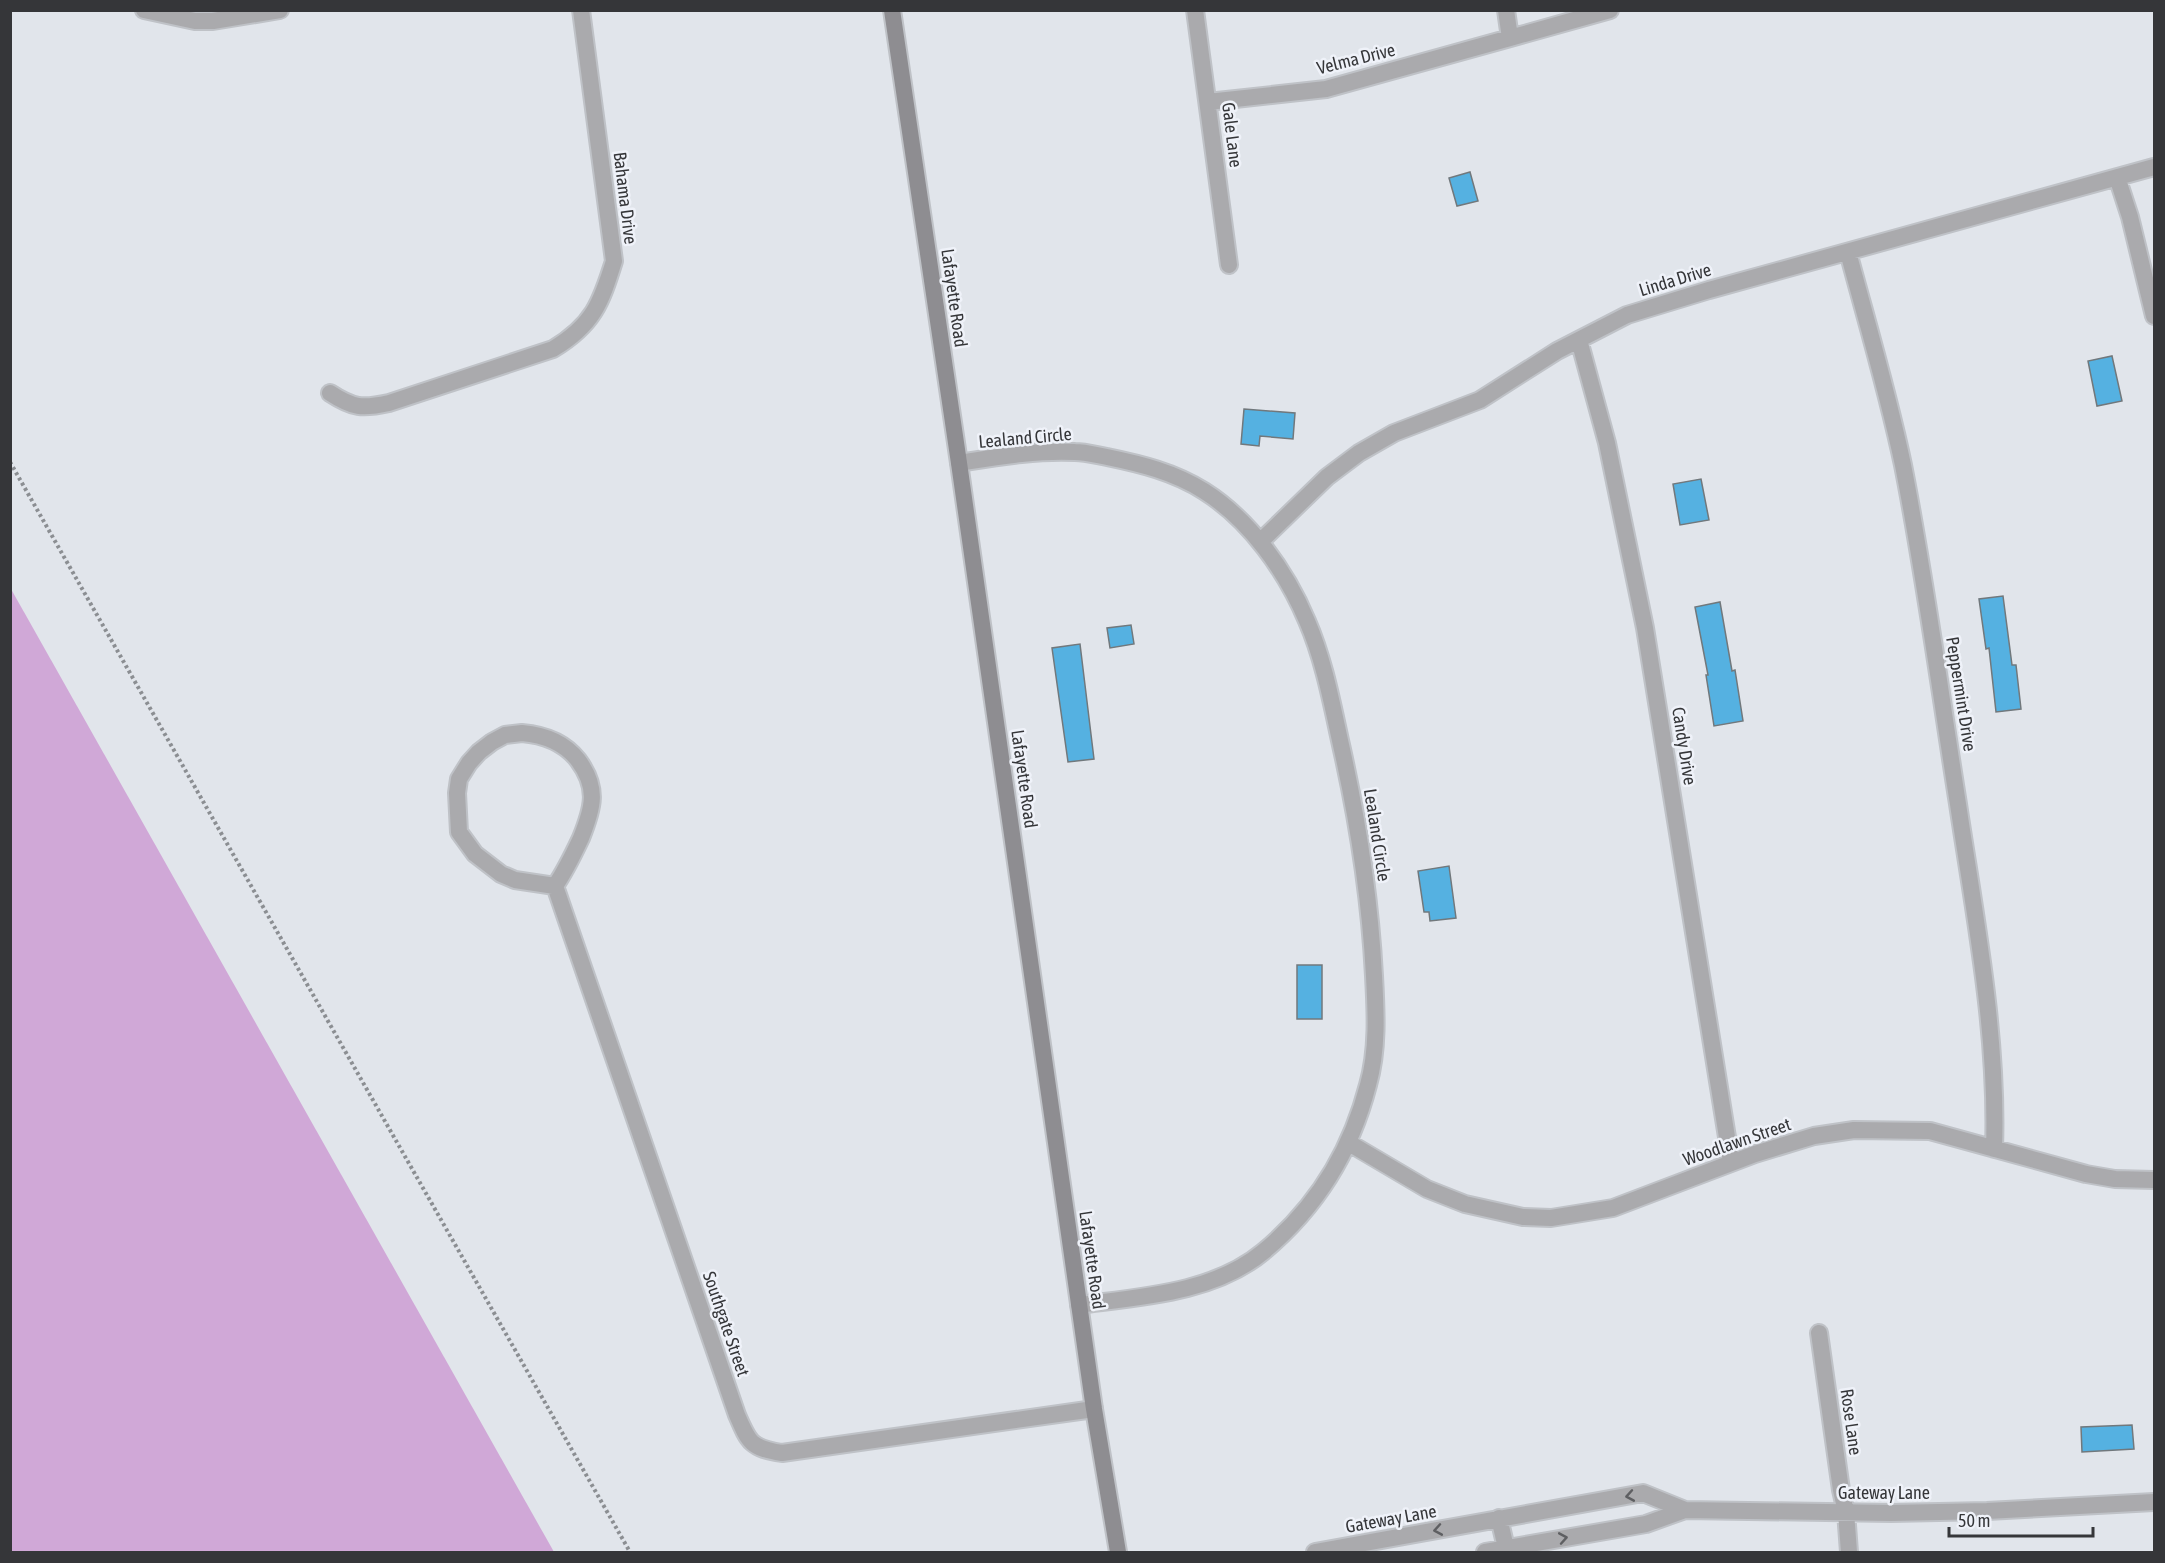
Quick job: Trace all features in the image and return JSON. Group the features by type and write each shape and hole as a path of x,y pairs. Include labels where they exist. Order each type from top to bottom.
{"main road":[{"name":"Lafayette Road","path":"892,10 1094,1409 1118,1552"}],"street":[{"path":"144,10 195,21 213,21 280,10"},
{"name":"Bahama Drive","path":"330,393 349,406 373,407 389,403 553,349 564,342 593,314 602,299 614,261 581,10"},
{"name":"Gale Lane","path":"1195,10 1229,265"},
{"path":"1506,10 1510,38"},
{"name":"Velma Drive","path":"1208,102 1326,89 1610,10"},
{"name":"Linda Drive","path":"1261,542 1327,477 1359,453 1394,433 1480,400 1557,351 1627,315 1708,290 2154,167"},
{"path":"2117,177 2130,218 2154,316"},
{"name":"Peppermint Drive","path":"1848,252 1902,463 1920,558 1993,1043 1994,1149"},
{"name":"Candy Drive","path":"1579,340 1607,443 1645,628 1731,1162"},
{"name":"Lealand Circle","path":"959,464 994,458 1077,452 1144,465 1177,477 1205,492 1243,523 1261,542 1285,577 1307,621 1321,660 1350,786 1359,838 1372,933 1376,1035 1369,1083 1349,1143 1339,1162 1306,1210 1262,1253 1230,1273 1192,1287 1143,1297 1079,1305"},
{"path":"522,733 553,740 574,755 589,778 593,801 590,816 568,866 555,886 514,880 501,873 475,854 459,832 457,793 459,779 479,752 505,735 522,733"},
{"name":"Southgate Street","path":"555,886 737,1414 746,1437 757,1448 782,1453 1094,1409"},
{"name":"Woodlawn Street","path":"1349,1143 1427,1189 1465,1204 1523,1217 1551,1218 1613,1208 1731,1162 1814,1136 1854,1130 1930,1131 2095,1175 2135,1181 2154,1180"},
{"name":"Rose Lane","path":"1819,1333 1846,1512 1849,1552"},
{"name":"Gateway Lane","path":"1315,1552 1643,1493 1684,1510"},
{"name":"Gateway Lane","path":"1485,1552 1646,1524 1684,1510 1891,1513 1987,1511 2154,1502"},
{"path":"1499,1518 1507,1550"}],"path":[{"path":"10,462 630,1552"}],"shaded area":[{"path":"11,589 554,1552 11,1552"}],"building":[{"path":"1470,172 1478,201 1457,206 1449,178"},
{"path":"2112,356 2122,401 2097,406 2088,361"},
{"path":"1244,409 1295,413 1293,439 1260,436 1259,446 1241,444"},
{"path":"1701,479 1709,520 1680,525 1673,484"},
{"path":"2003,596 2012,665 2016,665 2021,709 1996,712 1989,648 1986,649 1979,599"},
{"path":"1720,602 1732,671 1735,670 1743,721 1714,726 1706,675 1708,675 1695,607"},
{"path":"1131,625 1134,644 1110,648 1107,628"},
{"path":"1080,644 1094,759 1068,762 1052,648"},
{"path":"1449,866 1456,918 1430,921 1429,912 1424,912 1418,871"},
{"path":"1297,965 1322,965 1322,1019 1297,1019"},
{"path":"2132,1425 2134,1449 2082,1452 2081,1427"}]}
